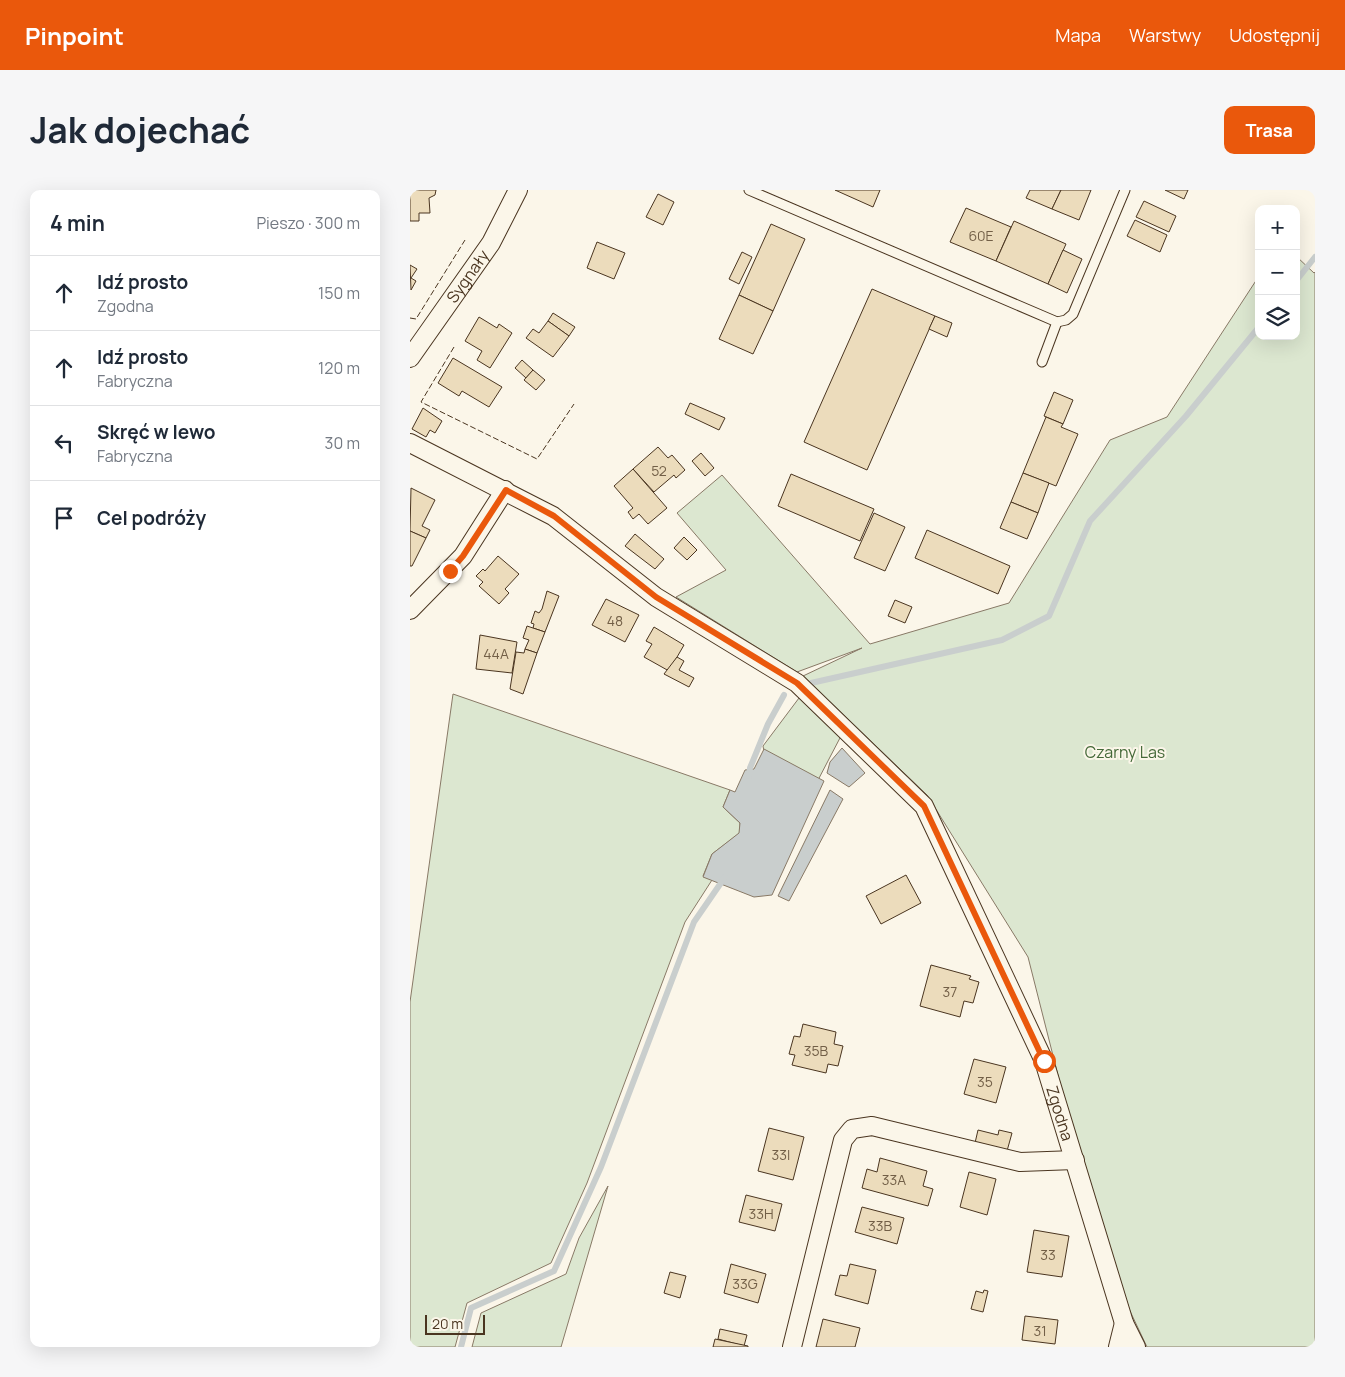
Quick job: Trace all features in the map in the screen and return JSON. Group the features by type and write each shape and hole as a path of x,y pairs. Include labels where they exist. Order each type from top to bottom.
{"street":[{"name":"Sygnały","path":"410,358 490,243 518,190"},
{"name":"Zgodna","path":"410,443 554,516 656,597 797,683 924,806 1044,1061 1124,1323 1136,1347"},
{"path":"410,610 463,556 506,490"},
{"path":"792,1347 843,1140 852,1129 872,1126 1020,1162 1075,1160"},
{"path":"1118,1347 1124,1323"}],"lane":[{"path":"749,190 760,192 1057,322 1066,320 1073,314 1125,190"},
{"path":"1042,362 1057,322"}],"green space":[{"name":"Czarny Las","path":"1300,260 1315,272 1315,1347 1147,1347 1130,1311 1079,1158 1028,957 927,795 803,676 862,648 797,672 676,597 726,570 677,513 722,475 870,644 1009,603 1110,440 1167,417 1255,282 1255,340 1300,340"},
{"path":"453,694 730,790 723,807 740,823 740,833 712,854 703,876 712,880 685,922 587,1183 551,1263 467,1303 455,1347 410,1347 410,1002"},
{"path":"799,698 841,736 817,782 765,757 763,746"},
{"path":"608,1186 561,1347 472,1347 481,1313 566,1274 579,1238"}],"shaded area":[{"path":"842,748 865,773 849,787 827,773 830,762"},
{"path":"764,749 824,781 772,895 754,897 703,877 712,854 739,833 740,823 723,807 730,790 735,792 745,770 754,769"},
{"path":"830,790 843,799 789,901 778,896"}],"building":[{"path":"410,190 436,190 435,195 429,198 430,213 419,213 419,221 410,221"},
{"path":"835,190 880,190 873,207"},
{"path":"1030,190 1061,190 1052,209 1026,198"},
{"path":"1061,190 1091,190 1079,220 1052,209"},
{"path":"1165,190 1188,190 1184,199"},
{"path":"658,194 674,202 663,225 646,217"},
{"path":"1144,201 1176,216 1169,232 1136,217"},
{"path":"966,208 1011,227 996,261 950,242"},
{"path":"1135,220 1167,235 1160,252 1127,236"},
{"path":"1014,221 1066,244 1048,284 996,261"},
{"path":"771,224 805,239 773,311 739,295"},
{"path":"597,242 625,253 614,279 587,268"},
{"path":"1063,250 1082,259 1067,293 1048,284"},
{"path":"742,252 752,257 739,284 729,279"},
{"path":"410,265 417,269 411,278 416,281 411,290"},
{"path":"872,289 935,316 867,470 804,442"},
{"path":"739,295 773,311 753,354 719,339"},
{"path":"553,313 575,327 569,336 548,321"},
{"path":"935,316 952,323 947,337 929,329"},
{"path":"479,317 497,328 499,324 512,333 490,368 477,360 482,351 465,341"},
{"path":"548,321 569,336 553,357 526,338 533,329 539,333"},
{"path":"453,358 502,387 489,407 462,391 459,396 438,383"},
{"path":"522,360 533,370 526,378 515,368"},
{"path":"533,370 545,380 536,390 524,380"},
{"path":"1054,392 1073,400 1063,424 1044,416"},
{"path":"690,403 725,418 719,430 685,414"},
{"path":"423,408 442,421 435,433 430,430 426,437 412,429"},
{"path":"1046,417 1063,424 1061,427 1078,434 1056,486 1023,473"},
{"path":"658,447 668,458 672,455 685,470 676,478 674,475 654,492 633,469"},
{"path":"701,453 714,468 705,476 692,461"},
{"path":"633,469 667,508 648,524 639,514 633,519 628,512 633,508 614,486"},
{"path":"1023,473 1049,483 1038,513 1011,502"},
{"path":"791,474 874,509 860,541 778,506"},
{"path":"411,488 435,500 422,526 430,530 426,538 410,531"},
{"path":"1011,502 1038,513 1027,539 1000,528"},
{"path":"874,513 905,527 885,571 854,558"},
{"path":"927,530 1010,566 998,594 915,558"},
{"path":"410,531 426,538 412,566 410,566"},
{"path":"635,534 664,559 655,569 625,546"},
{"path":"684,537 697,550 687,560 674,548"},
{"path":"498,556 519,574 505,589 509,593 499,604 479,586 483,582 476,576 483,569 485,571"},
{"path":"547,591 559,596 545,632 533,628 534,624 531,623 535,611 539,613 542,609"},
{"path":"606,599 639,615 625,642 592,625"},
{"path":"895,600 912,607 905,623 888,616"},
{"path":"527,626 545,632 537,653 525,649 529,640 523,638"},
{"path":"654,627 684,645 669,671 644,657 652,644 646,641"},
{"path":"480,635 517,642 512,673 476,669"},
{"path":"525,649 537,653 523,694 510,689 516,652 524,653"},
{"path":"677,657 684,661 679,670 694,678 689,687 664,674"},
{"path":"906,875 921,903 881,924 866,896"},
{"path":"931,965 971,976 969,979 979,982 973,1003 964,1001 960,1017 920,1006"},
{"path":"803,1024 836,1032 834,1044 843,1046 838,1066 828,1064 826,1073 792,1065 795,1055 789,1054 794,1036 800,1037"},
{"path":"974,1059 1006,1067 996,1103 964,1094"},
{"path":"769,1128 804,1137 793,1180 758,1171"},
{"path":"978,1130 998,1135 999,1130 1012,1133 1007,1151 975,1143"},
{"path":"880,1158 927,1171 923,1186 933,1189 928,1206 862,1188 867,1169 877,1172"},
{"path":"969,1172 996,1179 987,1215 960,1207"},
{"path":"746,1195 782,1204 775,1231 739,1222"},
{"path":"862,1207 904,1218 897,1244 855,1232"},
{"path":"1034,1230 1069,1236 1062,1277 1027,1272"},
{"path":"731,1264 766,1274 758,1303 724,1293"},
{"path":"850,1264 876,1270 868,1304 835,1295 840,1275 847,1276"},
{"path":"670,1272 686,1276 680,1298 664,1293"},
{"path":"984,1290 988,1291 983,1312 971,1309 976,1291 983,1293"},
{"path":"1025,1316 1058,1320 1055,1344 1022,1340"},
{"path":"823,1319 860,1328 855,1347 816,1347"},
{"path":"720,1329 747,1335 744,1346 718,1339"},
{"path":"715,1339 748,1346 748,1347 713,1347"}],"waterway":[{"path":"1300,276 1315,257"},
{"path":"811,683 1002,640 1049,616 1090,521 1186,416 1255,332"},
{"path":"749,776 750,768 768,724 784,695"},
{"path":"461,1347 471,1308 554,1271 601,1167 694,922 725,877"}],"fence":[{"path":"410,318 416,319 465,240"},
{"path":"454,347 421,402 537,459 574,404"}],"route":[{"path":"450,571 463,556 506,490 554,516 656,597 797,683 924,806 1044,1061"}]}
